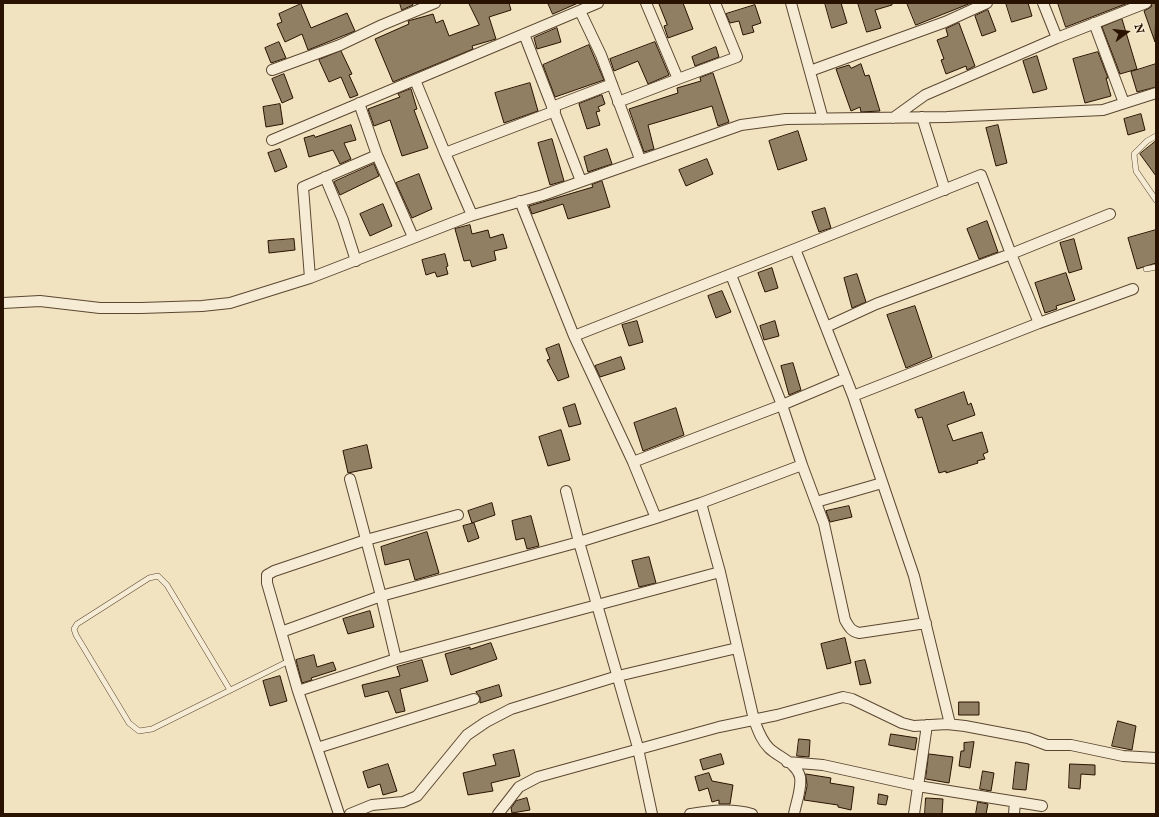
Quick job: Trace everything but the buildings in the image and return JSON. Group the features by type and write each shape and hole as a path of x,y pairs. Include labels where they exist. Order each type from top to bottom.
{"street":[{"path":"272,70 340,45 382,25 435,3"},
{"path":"272,140 598,3"},
{"path":"646,3 678,79"},
{"path":"618,102 737,57 714,3"},
{"path":"791,3 823,119"},
{"path":"810,71 945,22 987,3"},
{"path":"1043,3 1057,38"},
{"path":"893,118 925,95 1057,38 1146,3"},
{"path":"580,11 612,84 640,159"},
{"path":"1094,23 1124,103"},
{"path":"524,34 581,180"},
{"path":"414,80 472,215"},
{"path":"445,153 612,84"},
{"path":"3,303 40,301 100,308 202,306 237,301 310,278 472,215 520,201 741,125 786,120 893,118 1103,110 1156,93"},
{"path":"359,103 378,155 413,237"},
{"path":"922,117 945,190"},
{"path":"310,278 303,187 378,155"},
{"path":"574,336 981,175 1039,323"},
{"path":"325,177 343,220 356,260"},
{"path":"520,201 574,336 633,462 656,518"},
{"path":"826,327 876,304 1011,254 1110,214"},
{"path":"795,249 853,396 914,576 950,724"},
{"path":"731,275 782,405 824,524 845,620 849,628 859,633 926,623"},
{"path":"853,396 956,354 1133,289"},
{"path":"633,462 782,405 846,378"},
{"path":"281,632 381,596 579,542 656,518 701,503 802,465"},
{"path":"350,479 396,659"},
{"path":"816,502 882,483"},
{"path":"566,491 579,542 638,748 652,814"},
{"path":"701,503 720,572 754,720 761,738 767,746 786,762 794,766 800,775 794,814"},
{"path":"339,814 289,662 267,583 267,575 366,540 458,515"},
{"path":"298,691 396,659 720,572"},
{"path":"350,814 372,805 403,802 417,796 467,736 486,722 505,712 618,676 737,648"},
{"path":"498,814 512,794 527,781 719,726 754,720 843,697 862,703 902,723 914,726 950,724 1028,738 1047,745 1071,745 1123,756 1156,758"},
{"path":"317,748 474,699"},
{"path":"914,814 927,725"},
{"path":"786,762 823,765 918,786 1042,806"},
{"path":"1014,814 1015,802"},
{"path":"690,814 715,810 739,811 752,814"}],"lane":[{"path":"1156,136 1134,154 1136,171 1156,200"},
{"path":"1146,269 1156,267"},
{"path":"230,690 167,585 158,576 149,578 77,624 74,629 76,635 123,714 134,728 139,731 152,729 289,662"}]}
